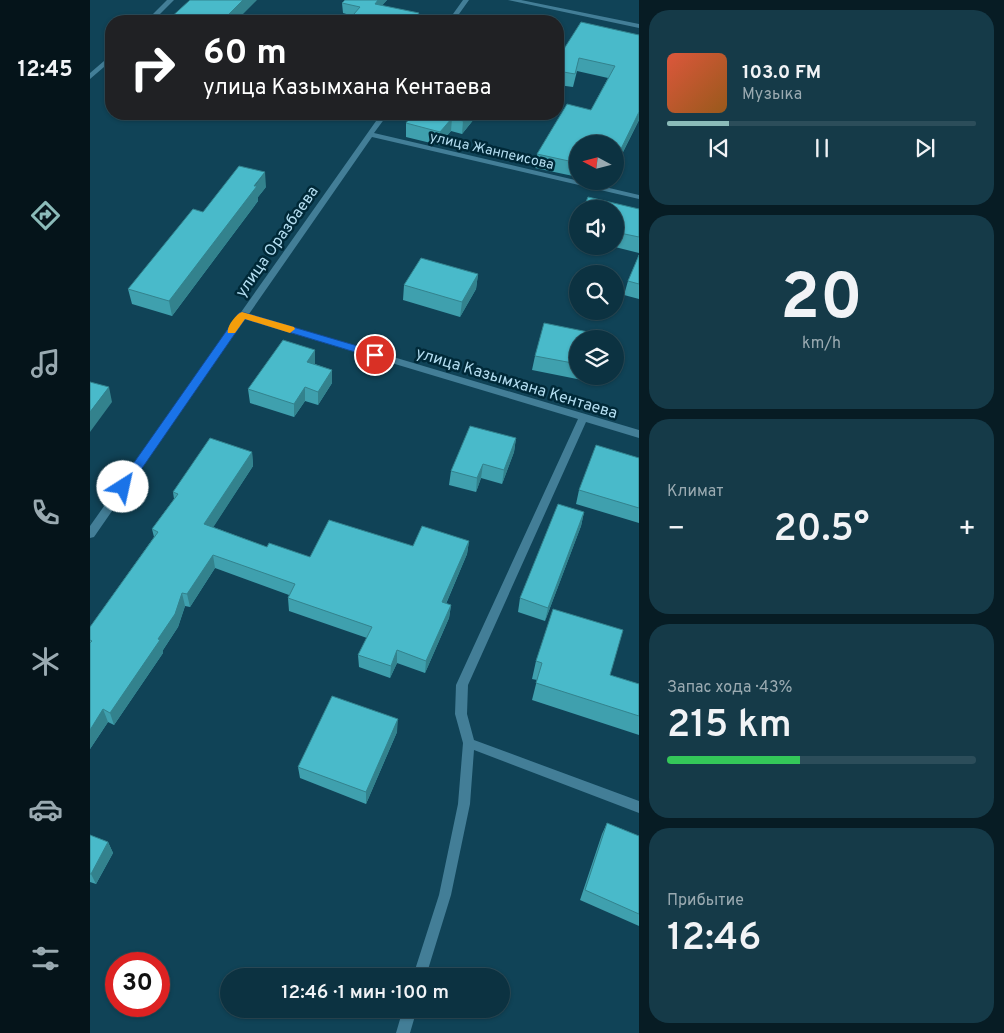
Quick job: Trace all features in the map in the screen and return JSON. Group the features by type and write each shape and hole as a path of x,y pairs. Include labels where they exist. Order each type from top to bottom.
{"street":[{"path":"155,15 171,0"},
{"path":"455,15 466,0"},
{"path":"511,0 639,26"},
{"path":"90,77 105,63"},
{"name":"улица Оразбаева","path":"90,534 380,120"},
{"name":"улица Жанпеисова","path":"369,134 639,197"},
{"name":"улица Казымхана Кентаева","path":"242,315 639,434"},
{"path":"422,968 445,895 464,804 470,743 461,714 462,685 583,418"},
{"path":"470,743 639,806"},
{"path":"403,1033 407,1018"}],"building":[{"path":"190,0 243,0 228,15 174,15"},
{"path":"345,0 378,0 375,4 419,13 418,15 353,15 360,7 342,3"},
{"path":"581,22 639,35 639,112 624,143 624,135 569,135 569,161 537,154 557,120 564,120 564,109 567,104 591,110 615,66 579,58 575,74 564,72 564,49"},
{"path":"408,120 450,120 440,132 406,123"},
{"path":"239,166 265,172 254,186 257,186 169,301 128,289 193,209 203,212"},
{"path":"588,197 601,200 587,200"},
{"path":"624,205 639,209 639,237 624,234"},
{"path":"639,255 639,284 628,281"},
{"path":"421,258 478,274 462,302 404,285"},
{"path":"544,323 578,330 569,330 569,362 535,356"},
{"path":"283,340 315,350 307,362 332,370 318,392 305,387 294,404 248,389"},
{"path":"90,382 109,387 90,412"},
{"path":"470,426 516,438 504,470 483,464 477,478 451,471"},
{"path":"210,438 252,452 204,524 267,547 269,543 310,557 329,520 413,546 422,526 469,541 442,602 451,605 426,661 397,650 391,666 358,655 372,627 288,598 295,584 213,555 187,594 182,593 175,614 158,639 160,640 110,713 103,709 90,730 90,643 92,641 90,640 90,627 158,532 152,529 178,494 173,492"},
{"path":"596,445 639,458 639,508 579,490"},
{"path":"558,504 584,512 548,608 520,598"},
{"path":"553,609 623,630 610,675 639,684 639,716 536,683 542,663 536,661"},
{"path":"332,696 398,719 366,792 298,767"},
{"path":"607,823 639,836 639,914 585,890"},
{"path":"90,835 108,842 91,874 90,874"}],"slow traffic":[{"path":"231,331 242,315 290,329"}],"route":[{"path":"123,487 242,315 375,355"}]}
